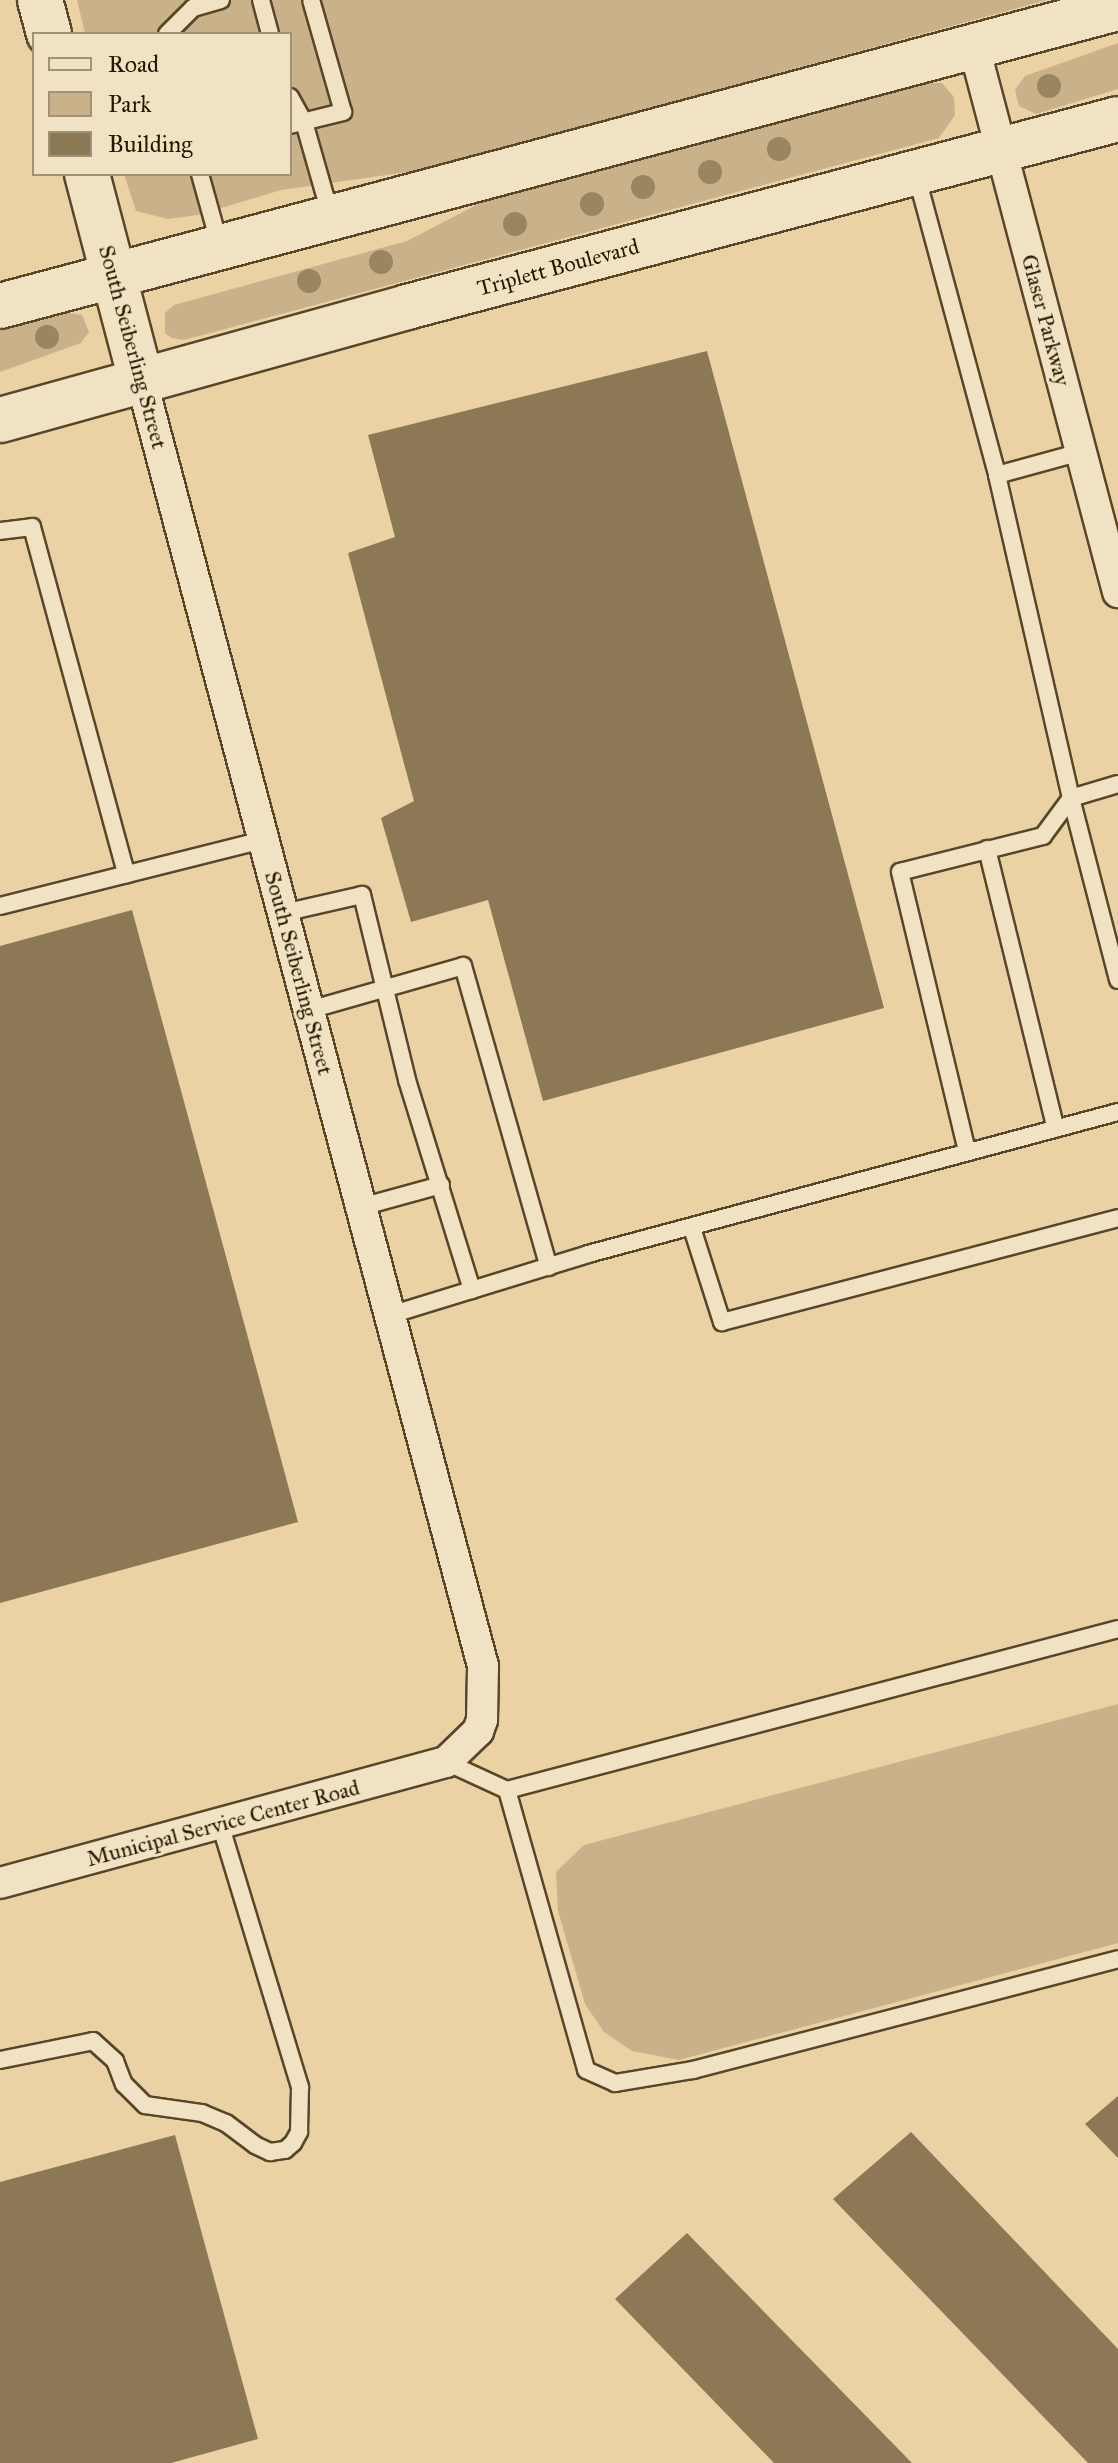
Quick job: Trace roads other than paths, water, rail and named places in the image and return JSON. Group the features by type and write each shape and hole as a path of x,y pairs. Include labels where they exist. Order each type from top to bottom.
{"main road":[{"path":"40,0 48,32"},
{"path":"0,306 1118,8"},
{"name":"Triplett Boulevard","path":"0,420 423,303 1118,119"},
{"name":"South Seiberling Street","path":"92,176 142,383"}],"street":[{"name":"Glaser Parkway","path":"974,47 1118,592"},
{"name":"South Seiberling Street","path":"142,383 485,1682 482,1720 478,1731 446,1762"},
{"name":"Municipal Service Center Road","path":"0,1883 446,1762"}],"lane":[{"path":"169,32 193,8 221,0"},
{"path":"261,0 269,32"},
{"path":"311,0 343,112 297,123 331,218"},
{"path":"916,172 997,475 1071,798 1118,980"},
{"path":"201,176 220,247"},
{"path":"997,475 1081,452"},
{"path":"0,531 32,527 126,874"},
{"path":"967,1152 900,872 1043,836 1071,798 1118,784"},
{"path":"0,906 263,840"},
{"path":"987,849 1056,1129"},
{"path":"283,913 362,895 407,1080 472,1290"},
{"path":"309,1010 463,966 549,1267"},
{"path":"390,1315 549,1267 1118,1112"},
{"path":"361,1207 441,1185"},
{"path":"692,1228 722,1322 1118,1218"},
{"path":"446,1762 507,1790 1118,1629"},
{"path":"507,1790 586,2070 615,2083 693,2070 1118,1959"},
{"path":"0,2060 93,2041 115,2061 124,2084 145,2105 202,2113 226,2123 255,2145 270,2152 285,2150 293,2143 299,2132 300,2087 220,1824"}]}
